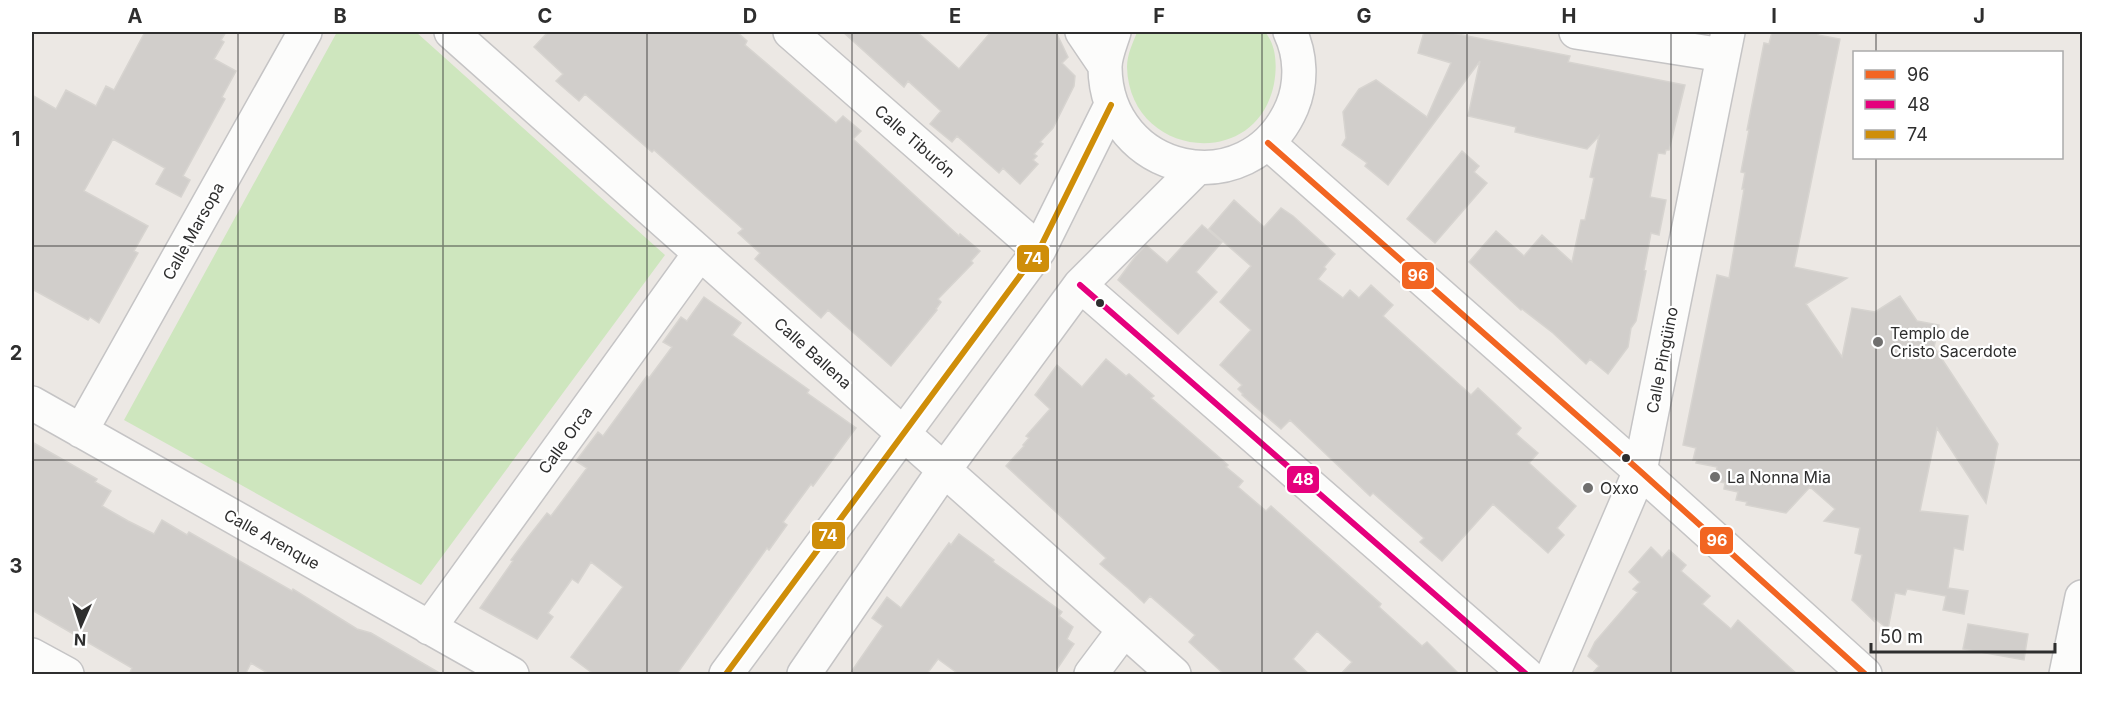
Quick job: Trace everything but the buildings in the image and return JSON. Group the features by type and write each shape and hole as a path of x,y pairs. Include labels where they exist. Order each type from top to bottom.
{"street":[{"name":"Calle Marsopa","path":"81,431 305,32"},
{"name":"Calle Ballena","path":"451,32 1174,675"},
{"name":"Calle Tiburón","path":"790,32 1040,250"},
{"path":"1082,32 1105,66"},
{"path":"1114,32 1105,66 1111,105 1124,130 1144,149 1169,163 1197,168 1222,166 1246,158 1268,143 1285,122 1296,97 1300,70 1295,43 1290,32"},
{"path":"1576,32 1726,43"},
{"name":"Calle Pingüino","path":"1553,675 1640,471 1726,43"},
{"path":"726,675 1040,250 1111,105"},
{"path":"1268,143 1640,471 1865,675"},
{"path":"804,675 944,470 1080,285 1197,168"},
{"name":"Calle Orca","path":"429,628 700,253"},
{"path":"1080,285 1526,675"},
{"name":"Calle Arenque","path":"32,403 512,675"},
{"path":"2066,675 2082,597"},
{"path":"1091,675 1124,630"},
{"path":"32,655 67,675"}],"green space":[{"path":"337,32 416,32 665,255 421,585 124,420"},
{"path":"1137,32 1265,32 1274,50 1276,71 1274,84 1263,113 1244,132 1220,141 1194,143 1170,135 1148,120 1133,97 1127,62"}],"transit line":[{"name":"74","path":"726,674 1039,250 1111,105"},
{"name":"96","path":"1268,143 1640,471 1865,674"},
{"name":"48","path":"1080,285 1526,674"}],"place":[{"name":"Templo de Cristo Sacerdote","path":"1878,342"},
{"name":"La Nonna Mia","path":"1715,477"},
{"name":"Oxxo","path":"1588,488"}]}
